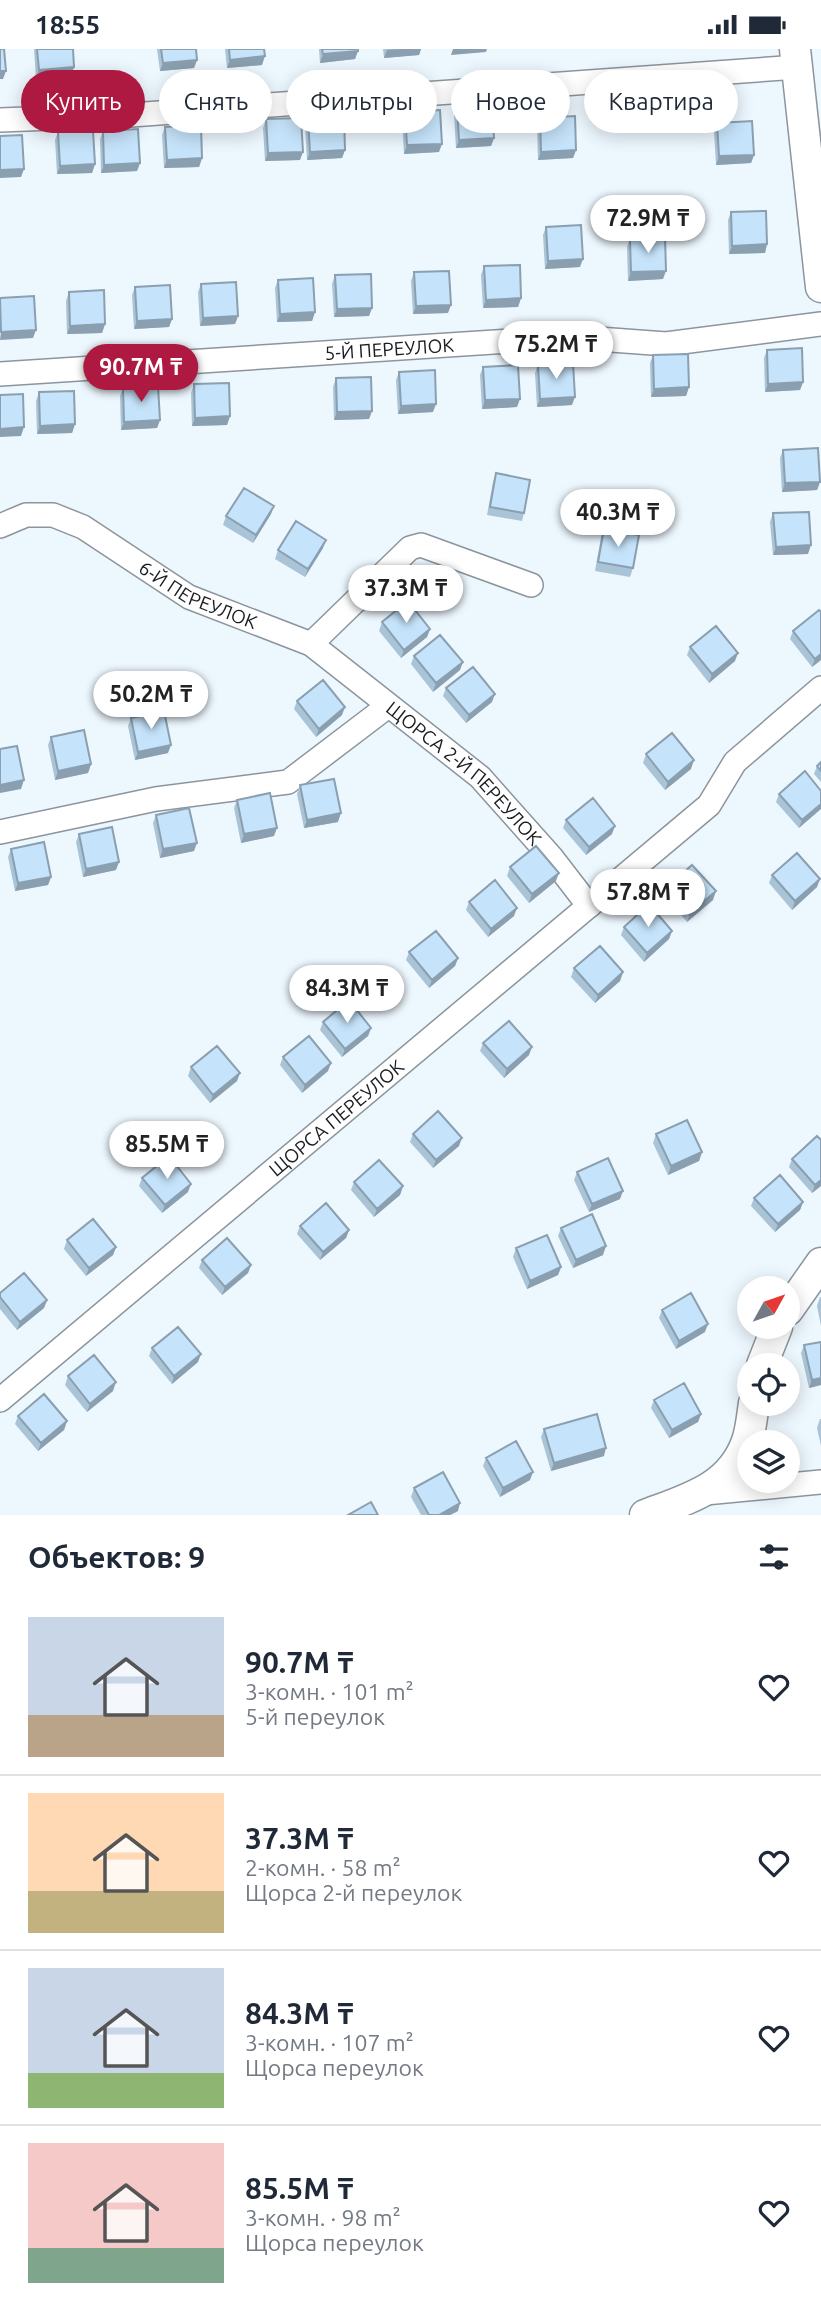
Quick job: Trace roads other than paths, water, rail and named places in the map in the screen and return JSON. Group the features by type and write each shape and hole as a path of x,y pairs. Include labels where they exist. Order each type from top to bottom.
{"street":[{"path":"0,120 145,114 796,58 821,287"},
{"name":"5-Й ПЕРЕУЛОК","path":"0,375 571,337 666,344 821,324"},
{"name":"6-Й ПЕРЕУЛОК","path":"0,526 26,515 53,515 83,527 189,597 312,644 388,706"},
{"path":"312,644 410,548 421,545 530,585"},
{"name":"ЩОРСА ПЕРЕУЛОК","path":"0,1401 709,805 735,762 821,688"},
{"name":"ЩОРСА 2-Й ПЕРЕУЛОК","path":"0,832 156,799 288,782 388,706 480,777 552,858 589,906"},
{"path":"800,1293 821,1263"},
{"path":"705,1493 732,1469 747,1441 752,1416"},
{"path":"645,1515 705,1493 821,1482"}]}
